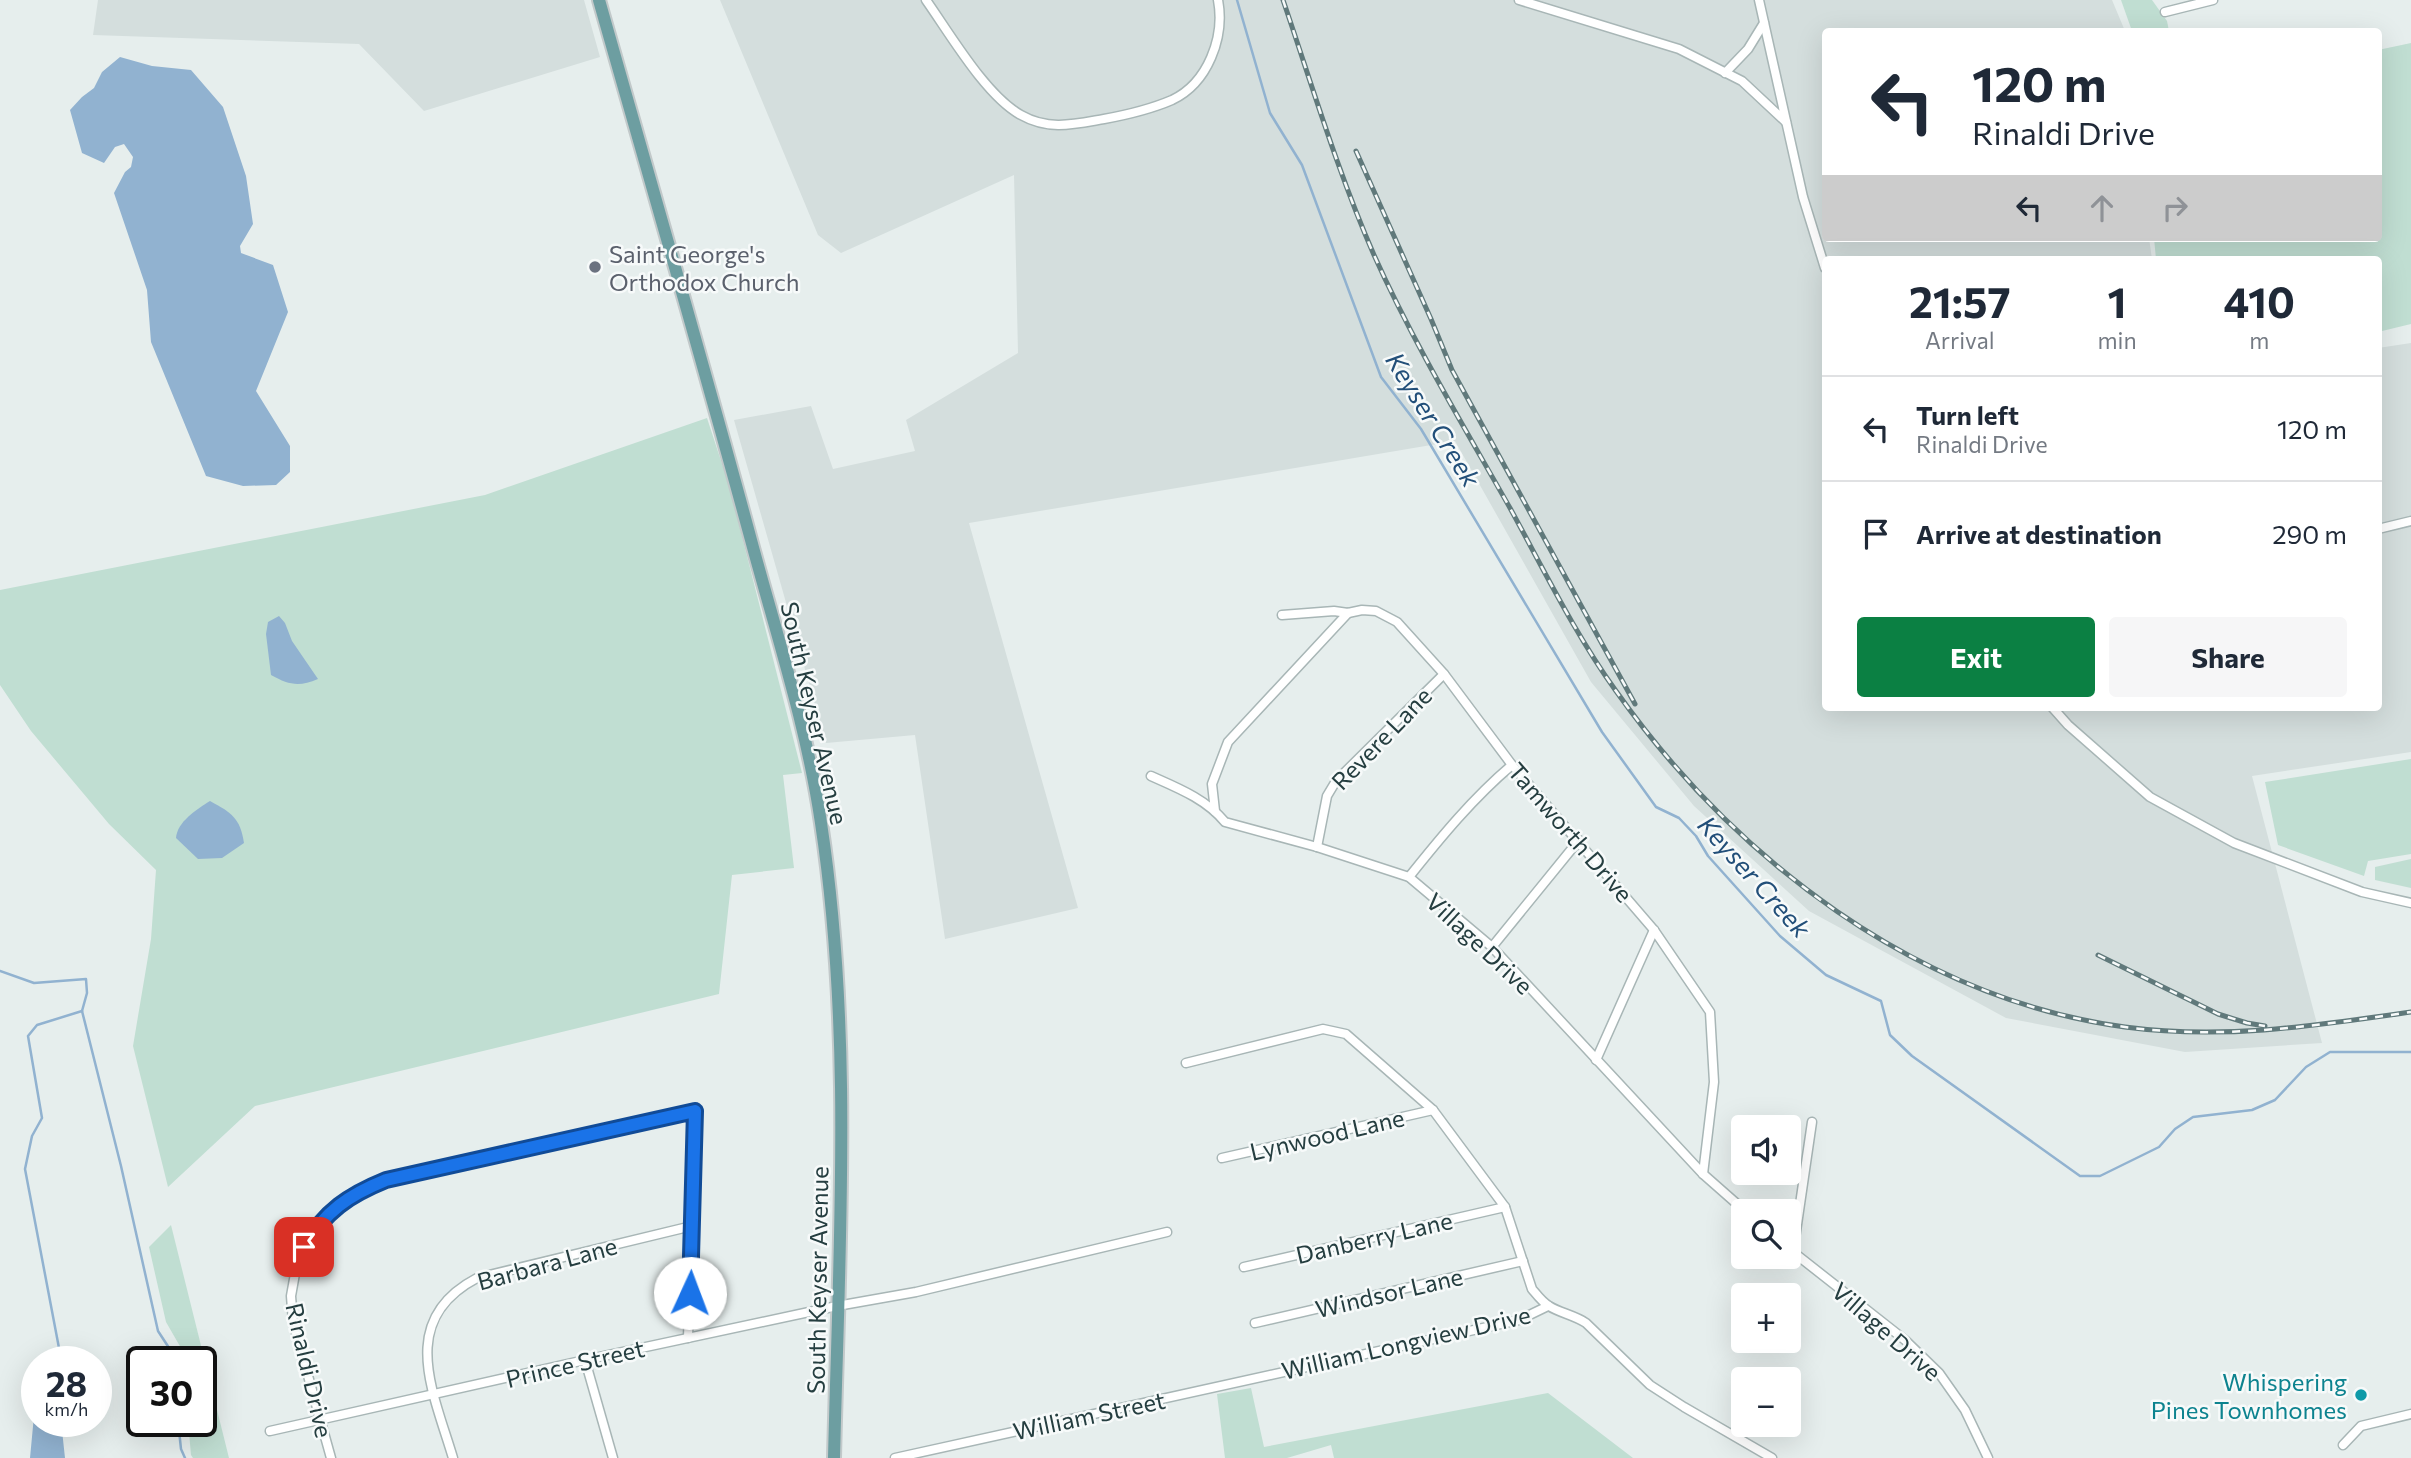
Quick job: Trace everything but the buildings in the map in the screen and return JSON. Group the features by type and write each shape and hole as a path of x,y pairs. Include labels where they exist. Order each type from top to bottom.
{"main road":[{"name":"South Keyser Avenue","path":"598,0 720,425 805,740 821,821 838,996 841,1113 834,1458"}],"street":[{"path":"926,0 998,98 1020,115 1040,124 1064,127 1119,116 1173,100 1189,88 1210,62 1220,30 1218,0"},
{"path":"1520,0 1679,48 1742,81 1786,122"},
{"path":"1759,0 1803,197 1822,258"},
{"path":"2165,12 2213,0"},
{"path":"1725,73 1748,49 1764,22"},
{"path":"2382,527 2411,521"},
{"name":"Tamworth Drive","path":"1282,615 1334,611 1348,614 1362,610 1376,611 1398,622 1444,674 1513,765 1580,840 1654,930 1710,1012 1714,1082 1703,1174"},
{"path":"1216,811 1212,785 1228,742 1348,614"},
{"name":"Revere Lane","path":"1317,847 1326,796 1336,781 1444,674"},
{"path":"2056,711 2151,797 2234,843 2362,892 2411,903"},
{"path":"1409,877 1479,795 1513,765"},
{"name":"Village Drive","path":"1151,776 1190,794 1216,811 1225,822 1240,828 1317,847 1409,877 1492,947 1703,1174 1731,1199"},
{"path":"1492,947 1580,840"},
{"path":"1596,1060 1654,930"},
{"path":"1186,1063 1323,1029 1346,1034 1433,1110 1505,1207 1532,1289 1548,1306"},
{"name":"Lynwood Lane","path":"1222,1158 1433,1110"},
{"name":"Rinaldi Drive","path":"331,1458 293,1322 290,1296 296,1268 313,1232 339,1204 358,1191 386,1180 695,1111 692,1226"},
{"name":"Village Drive","path":"1799,1199 1812,1122"},
{"name":"Danberry Lane","path":"1244,1267 1505,1207"},
{"path":"688,1338 692,1226"},
{"name":"Barbara Lane","path":"453,1458 426,1353 428,1333 437,1313 459,1288 477,1278 692,1226"},
{"name":"Prince Street","path":"271,1431 585,1360 949,1284 1167,1232"},
{"name":"Village Drive","path":"1801,1258 1905,1340 1939,1373 1965,1410 1987,1458"},
{"name":"Windsor Lane","path":"1255,1323 1523,1261"},
{"name":"William Longview Drive","path":"1201,1390 1519,1320 1548,1306 1574,1315 1586,1323 1650,1385 1772,1458"},
{"path":"585,1360 613,1458"},
{"name":"William Street","path":"895,1458 1201,1390"},
{"path":"2343,1446 2361,1426 2411,1414"}],"shaded area":[{"path":"98,0 584,0 600,57 424,111 359,44 93,35"},
{"path":"720,0 2112,0 2124,28 1822,28 1822,242 2150,242 2152,256 1822,256 1822,711 2382,711 2382,347 2411,343 2411,752 2252,776 2322,1043 2185,1052 2006,1018 1809,911 1694,806 1591,682 1455,441 969,523 1078,908 945,939 915,735 826,743 734,420 811,406 833,469 915,451 906,420 1018,353 1014,175 841,253 818,235"}],"green space":[{"path":"2121,0 2152,0 2167,21 2168,28 2131,28"},
{"path":"2411,43 2411,324 2382,331 2382,256 2156,256 2154,242 2382,242 2382,49"},
{"path":"707,418 729,485 802,773 783,775 794,868 732,875 719,994 255,1106 168,1187 133,1046 151,939 156,870 109,824 31,731 0,685 0,590 485,495"},
{"path":"2411,759 2411,854 2368,861 2364,876 2278,845 2265,782"},
{"path":"2411,859 2411,888 2375,880 2375,867"},
{"path":"171,1225 201,1346 180,1346 166,1322 149,1247"},
{"path":"1251,1388 1264,1447 1548,1393 1633,1458 1334,1458 1331,1445 1287,1458 1225,1458 1217,1394"},
{"path":"217,1410 229,1458 193,1458 189,1437 217,1437"}],"water":[{"path":"120,57 152,66 191,70 223,107 246,176 253,224 240,246 241,253 273,265 288,312 256,391 290,446 290,472 276,485 243,486 206,476 151,342 147,290 114,193 125,172 131,167 133,157 124,144 115,147 104,163 82,153 70,110 94,88 102,72"},
{"path":"279,616 292,641 318,679 294,684 271,675 266,634 268,622"},
{"path":"210,801 234,817 244,843 222,858 198,859 176,838 177,832 184,821"},
{"path":"32,1437 63,1437 65,1458 30,1458"}],"waterway":[{"name":"Keyser Creek","path":"1237,0 1270,113 1302,165 1381,377 1421,429 1602,732 1656,807 1679,818 1696,836 1708,856 1780,936 1826,975 1881,1001 1890,1035 1912,1056 2080,1176 2100,1176 2159,1147 2175,1129 2193,1117 2252,1110 2275,1100 2306,1067 2330,1052 2411,1052"},
{"path":"0,971 34,983 86,979 87,993 82,1011"},
{"path":"82,1011 121,1166 158,1331 168,1346"},
{"path":"59,1346 25,1169 32,1136 42,1118 28,1036 37,1025 82,1011"},
{"path":"180,1437 185,1458"}],"railway":[{"path":"1283,0 1337,161 1374,255 1422,351 1573,624 1616,691 1664,753 1716,810 1775,864 1837,912 1904,953 1974,986 2048,1011 2125,1027 2197,1032 2268,1030 2411,1012"},
{"path":"1356,151 1452,370 1635,704"},
{"path":"2098,955 2218,1014 2265,1026"}],"place":[{"name":"Saint George's Orthodox Church","path":"595,267"},
{"name":"Whispering Pines Townhomes","path":"2361,1395"}],"route":[{"path":"304,1247 313,1232 339,1204 358,1191 386,1180 695,1111 690,1293"}]}
